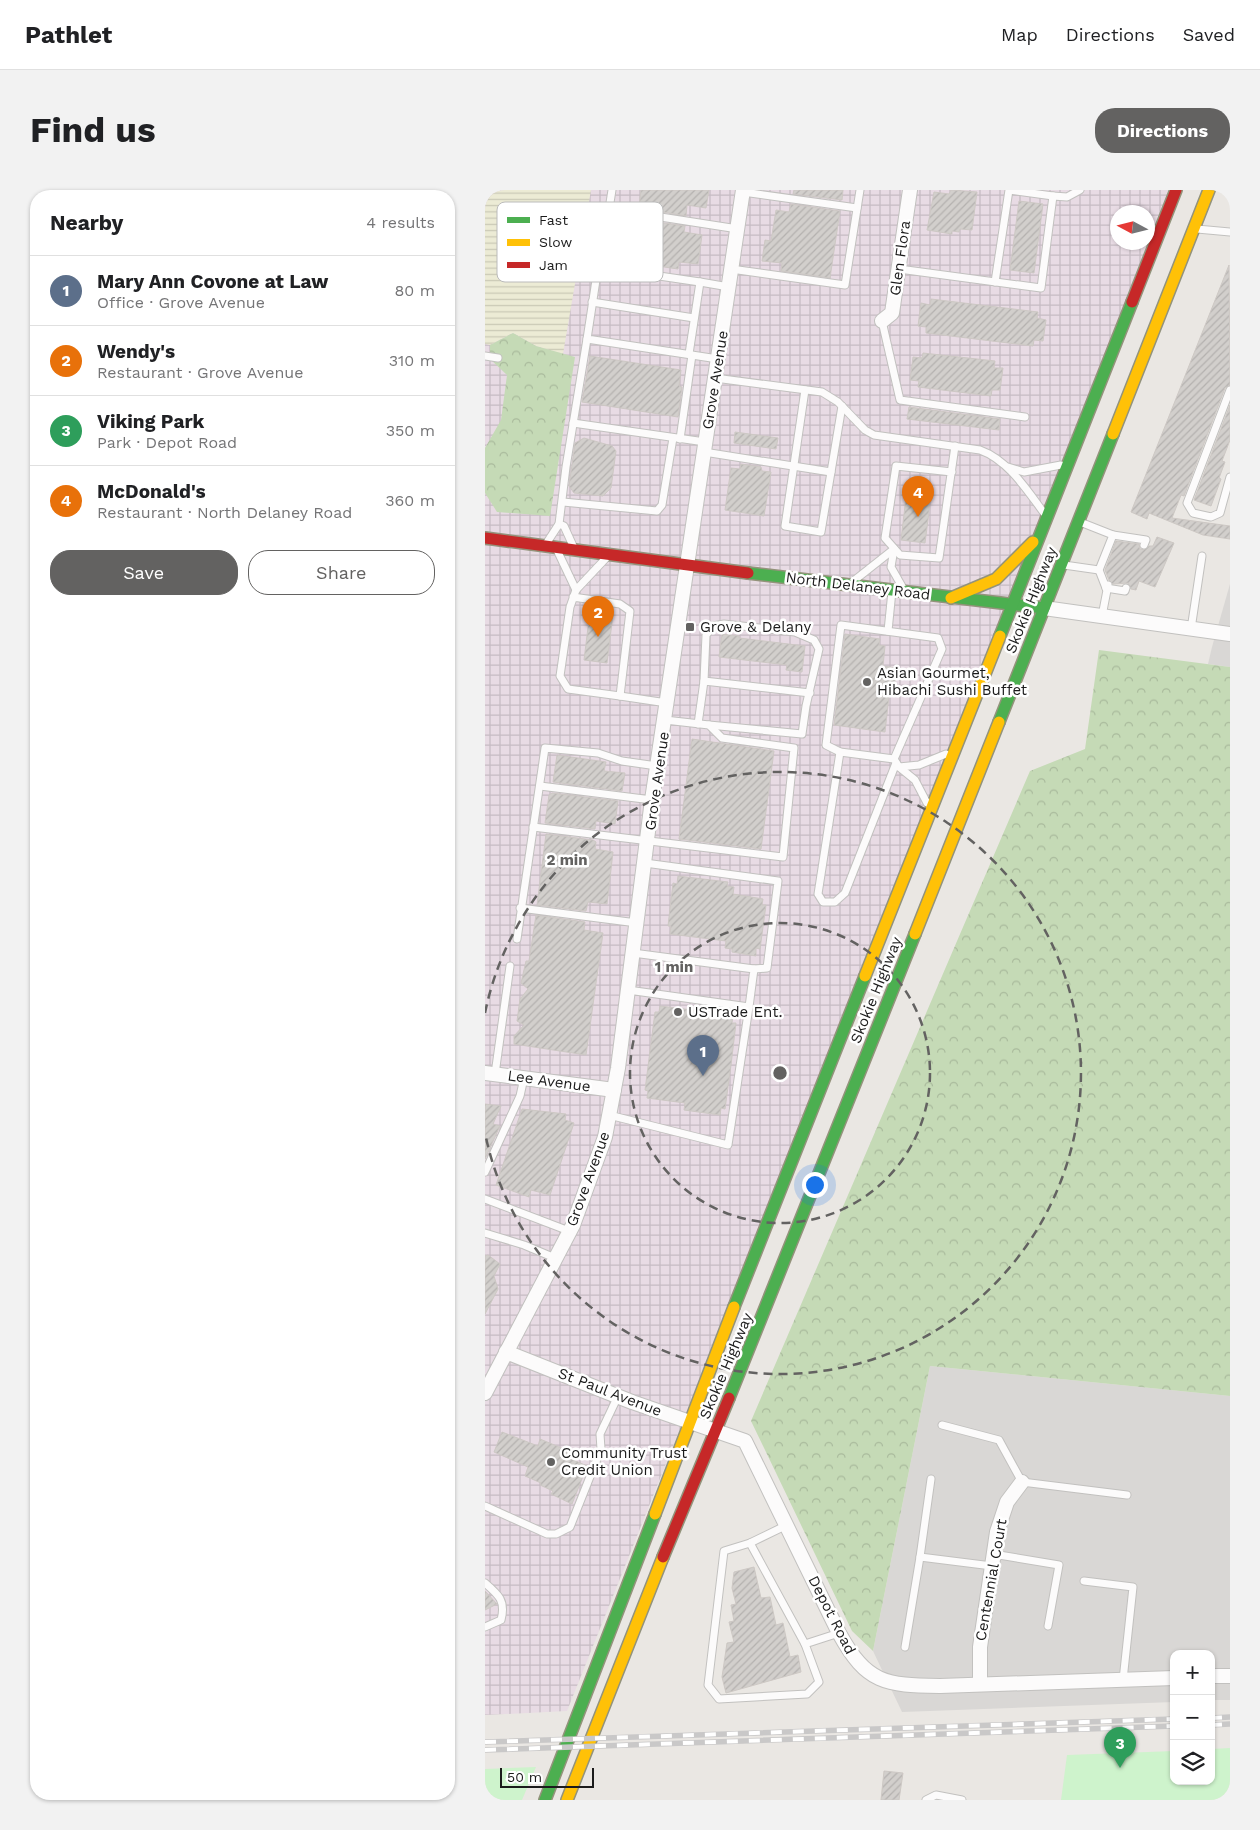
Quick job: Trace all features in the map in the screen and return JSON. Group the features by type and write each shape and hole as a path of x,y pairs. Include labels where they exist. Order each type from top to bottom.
{"main road":[{"name":"Skokie Highway","path":"545,1800 690,1422 1176,190"},
{"name":"Skokie Highway","path":"567,1800 649,1590 771,1295 1209,190"},
{"path":"951,598 996,578 1041,534"},
{"name":"North Delaney Road","path":"485,538 848,586 1044,608"}],"street":[{"name":"Glen Flora","path":"882,321 892,312 910,190"},
{"name":"Grove Avenue","path":"485,1394 569,1231 583,1200 605,1137 614,1090 628,990 652,800 659,766 704,447 743,191"},
{"name":"North Delaney Road","path":"1044,608 1230,634"},
{"name":"Lee Avenue","path":"490,1073 614,1090"},
{"name":"St Paul Avenue","path":"506,1352 618,1396 715,1430"},
{"name":"Depot Road","path":"715,1430 745,1441 839,1633 852,1657 863,1669 892,1683 940,1686 980,1683 1170,1678"},
{"name":"Centennial Court","path":"980,1683 980,1647 992,1560 1001,1516 1007,1502 1022,1482"},
{"path":"1215,1676 1230,1676"}],"lane":[{"path":"731,269 845,285 860,190"},
{"path":"995,282 1009,190 1067,197 1080,190"},
{"path":"743,191 857,208"},
{"path":"899,269 1041,288 1053,196"},
{"path":"663,217 737,229"},
{"path":"1195,229 1230,232"},
{"path":"663,276 729,287"},
{"path":"595,282 563,502 559,524 550,547 575,593 620,604 630,611 620,696"},
{"path":"563,502 657,511 662,505 691,354 700,282"},
{"path":"592,302 694,318"},
{"path":"882,321 899,400 1025,416"},
{"path":"587,339 718,359"},
{"path":"485,356 498,358"},
{"path":"715,378 822,392 842,406 865,430 875,435 955,446 990,454 1021,481 1047,518"},
{"path":"805,390 785,526 821,532 842,406"},
{"path":"1230,390 1187,503 1193,513 1211,517 1220,513 1230,477"},
{"path":"573,423 676,438 704,447 831,472"},
{"path":"952,472 896,466 885,538 900,554 939,558 952,472 955,446"},
{"path":"1005,467 1024,472 1068,464"},
{"path":"1079,521 1126,539 1146,540 1144,545"},
{"path":"559,524 564,526 575,550"},
{"path":"1102,616 1107,586 1099,570 1113,535"},
{"path":"848,586 894,549"},
{"path":"894,549 891,567 905,592"},
{"path":"609,555 575,593 570,608 560,676 568,689 667,703"},
{"path":"1191,629 1202,556"},
{"path":"1061,565 1099,570"},
{"path":"1107,586 1125,591 1126,588"},
{"path":"888,631 892,591"},
{"path":"665,720 698,724 802,734 819,649 814,640 795,632 724,624 713,626 706,635 704,681 698,724"},
{"path":"839,752 818,894 823,902 835,902 845,893 896,763 942,649 938,638 841,624 826,745 839,752 896,763 919,765 954,752"},
{"path":"704,681 810,693"},
{"path":"533,827 783,857 794,748 722,738 709,725"},
{"path":"517,938 545,748 599,753 622,761 659,766"},
{"path":"896,763 915,780 931,810"},
{"path":"540,786 652,800"},
{"path":"633,953 754,969 767,968 777,882 645,863"},
{"path":"520,908 637,923"},
{"path":"490,1073 510,966"},
{"path":"609,1115 728,1145 754,969"},
{"path":"628,990 749,1007"},
{"path":"485,1172 520,1096 524,1078"},
{"path":"485,1199 569,1231"},
{"path":"485,1233 524,1245 555,1258"},
{"path":"485,1506 547,1534 556,1534 570,1527 601,1449 600,1434 618,1396"},
{"path":"942,1425 999,1440 1022,1482 1127,1495"},
{"path":"905,1647 931,1479"},
{"path":"750,1543 805,1644 819,1682 807,1694 719,1699 708,1685 724,1551 750,1543 787,1525"},
{"path":"920,1557 1059,1565 1048,1626"},
{"path":"1084,1581 1133,1587 1123,1680"},
{"path":"485,1584 503,1600 504,1609 501,1620 485,1627"},
{"path":"805,1644 839,1633"},
{"path":"926,1800 936,1795 962,1800"}],"shaded area":[{"path":"485,190 1176,190 1155,242 1155,205 1110,205 1110,250 1152,250 567,1711 485,1715"},
{"path":"1230,584 1230,667 1208,664"},
{"path":"930,1366 1230,1396 1230,1700 1215,1700 1215,1650 1170,1650 1170,1702 902,1712 873,1651"}],"green space":[{"path":"485,190 591,190 589,202 497,202 497,282 575,282 563,354 536,346 513,333 490,345 485,344"},
{"path":"513,333 536,346 575,357 550,516 497,512 485,493 485,448 501,420 507,375 490,359 490,345"},
{"path":"1099,650 1230,667 1230,1396 930,1366 873,1651 852,1631 751,1421 1030,771 1085,749"},
{"path":"1230,1748 1230,1800 1061,1800 1067,1755 1170,1751 1170,1785 1215,1785 1215,1749"},
{"path":"536,1767 522,1800 485,1800 485,1769"}],"building":[{"path":"641,190 709,190 706,208 687,205 686,216 663,212 663,202 640,202"},
{"path":"794,190 843,190 842,200 793,194"},
{"path":"951,190 977,192 972,230 960,229 959,232 952,231 952,234 927,230 934,192 949,194"},
{"path":"1019,201 1043,204 1034,273 1010,270"},
{"path":"791,204 840,211 830,278 781,271 782,263 762,261 765,240 771,241 776,210 789,212"},
{"path":"663,223 685,226 684,232 702,235 698,264 679,262 678,269 663,267"},
{"path":"1229,265 1230,385 1225,388 1184,496 1181,495 1172,518 1230,526 1230,539 1203,535 1149,513 1147,519 1131,512"},
{"path":"931,299 1038,312 1037,318 1046,320 1043,341 1034,340 1033,346 926,333 926,327 918,326 921,303 930,305"},
{"path":"923,353 995,361 994,368 1003,368 1000,390 992,390 991,396 918,387 919,381 910,380 913,357 922,358"},
{"path":"590,356 681,370 679,386 682,387 678,417 582,402"},
{"path":"1230,405 1230,440 1222,461 1225,462 1219,478 1221,479 1211,506 1194,500"},
{"path":"909,407 1000,419 999,430 907,419"},
{"path":"735,432 778,438 776,449 734,443"},
{"path":"584,438 612,446 616,451 611,488 603,496 574,493 569,486 575,443"},
{"path":"741,464 761,467 762,471 771,472 764,516 725,510 731,468 740,469"},
{"path":"907,489 929,492 929,512 925,543 901,540"},
{"path":"1157,537 1174,543 1155,587 1139,581 1136,590 1131,589 1128,583 1113,584 1109,580 1105,570 1116,541 1139,544 1140,549 1144,550 1149,546 1153,546"},
{"path":"590,611 613,614 607,663 584,660"},
{"path":"722,634 739,636 739,638 805,646 802,672 786,670 787,665 719,657"},
{"name":"Asian Gourmet, Hibachi Sushi Buffet","path":"845,634 880,639 879,645 885,646 883,666 897,668 893,696 889,696 885,732 834,725"},
{"path":"692,739 774,751 761,849 679,839"},
{"path":"557,755 606,762 604,771 625,773 622,791 553,782"},
{"path":"552,793 618,801 615,824 596,821 595,829 545,823 549,795"},
{"path":"546,834 593,840 596,842 595,849 613,852 607,904 588,902 586,911 537,905"},
{"path":"678,876 728,882 727,886 734,887 733,894 763,899 762,905 766,905 760,949 756,948 756,956 732,952 732,949 725,948 726,941 670,934 671,926 668,926 673,883 677,884"},
{"path":"536,915 585,922 584,930 603,933 586,1055 514,1044 514,1036 524,1025 517,1021 520,999 528,989 521,983 526,961 529,961"},
{"path":"660,1006 733,1015 732,1023 736,1023 731,1065 725,1109 721,1108 720,1115 684,1110 685,1103 647,1098 648,1091 645,1090 655,1012 659,1012"},
{"path":"485,1104 501,1106 493,1124 500,1126 485,1159"},
{"path":"522,1109 566,1114 565,1120 574,1123 550,1195 531,1190 529,1197 496,1185"},
{"path":"488,1255 500,1264 494,1276 498,1289 485,1314 485,1256"},
{"path":"502,1432 538,1446 540,1439 571,1452 569,1458 587,1466 572,1504 551,1494 553,1491 540,1485 541,1483 525,1476 528,1467 494,1452"},
{"path":"754,1567 761,1598 770,1597 776,1625 783,1623 790,1657 798,1655 801,1672 726,1693 722,1677 727,1643 734,1642 729,1622 734,1621 731,1605 736,1604 732,1588 734,1572"},
{"path":"485,1591 497,1604 485,1610"},
{"path":"884,1771 903,1773 899,1800 881,1800"}],"railway":[{"path":"1215,1718 1230,1717"},
{"path":"485,1742 1170,1719"},
{"path":"1215,1725 1230,1724"},
{"path":"485,1750 1170,1726"}],"traffic: fast":[{"path":"1000,636 1132,302"},
{"path":"999,722 1113,434"},
{"path":"748,573 1044,608"},
{"path":"729,1398 915,934"},
{"path":"734,1307 865,976"},
{"path":"545,1800 655,1514"}],"traffic: slow":[{"path":"1113,434 1209,190"},
{"path":"951,598 996,579 1033,542"},
{"path":"865,976 1000,636"},
{"path":"915,934 999,722"},
{"path":"655,1514 734,1307"},
{"path":"567,1800 663,1557"}],"traffic: jam":[{"path":"1132,302 1176,190"},
{"path":"485,538 748,573"},
{"path":"663,1557 729,1398"}],"place":[{"name":"McDonald's","path":"918,517"},
{"name":"Grove & Delany","path":"690,627"},
{"name":"Wendy's","path":"598,637"},
{"name":"Asian Gourmet, Hibachi Sushi Buffet","path":"867,682"},
{"name":"USTrade Ent.","path":"678,1012"},
{"name":"Mary Ann Covone at Law","path":"703,1076"},
{"name":"Community Trust Credit Union","path":"551,1462"},
{"name":"Viking Park","path":"1120,1768"}]}
